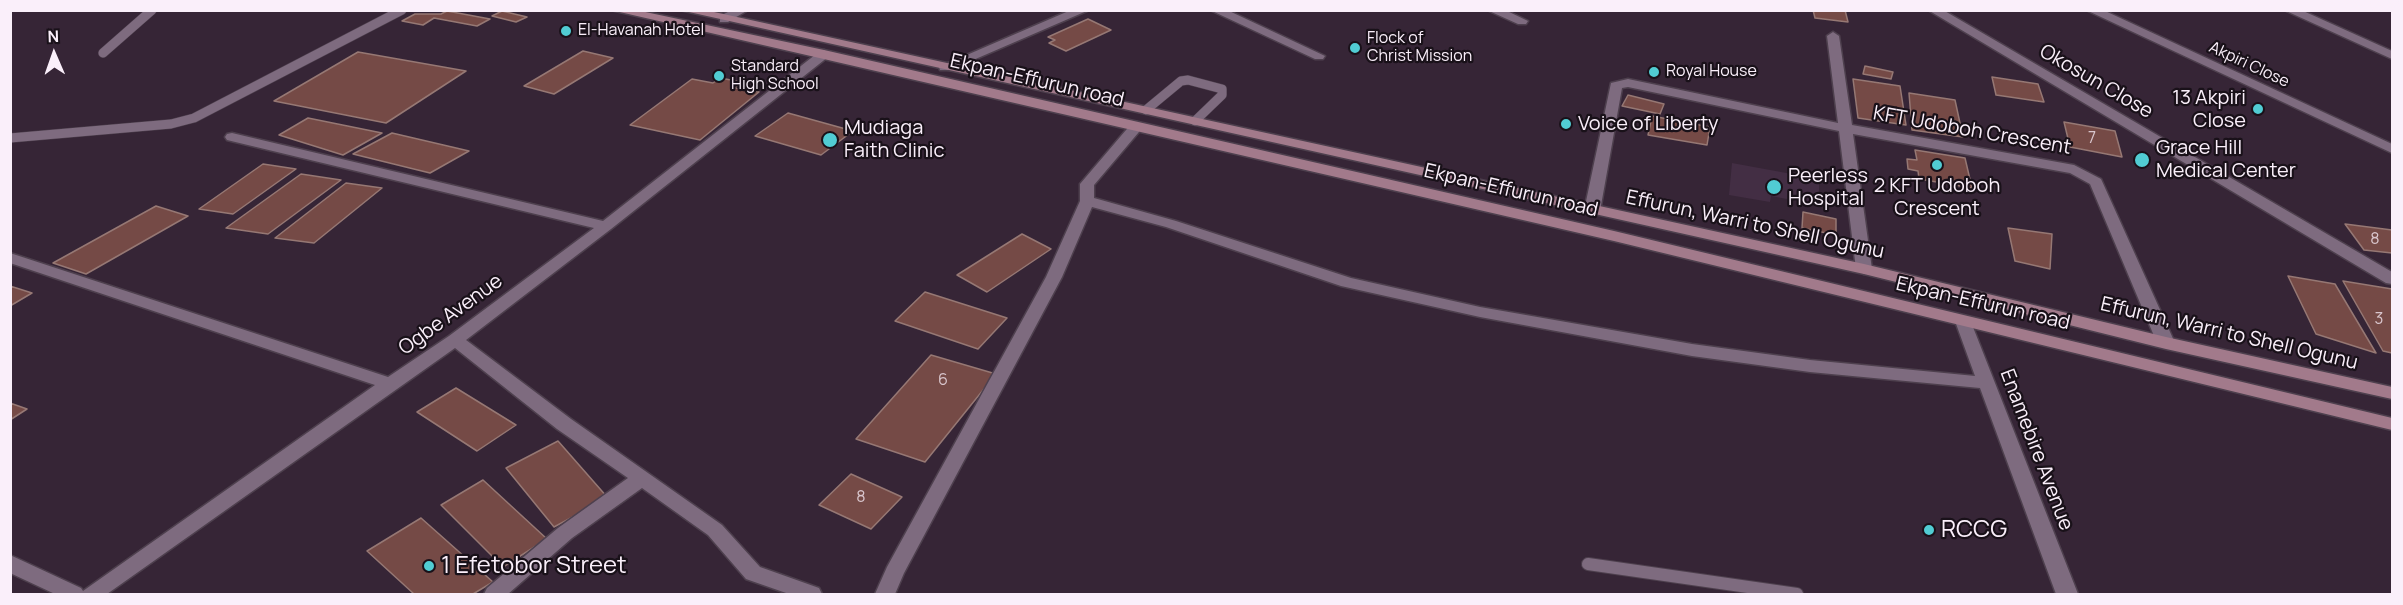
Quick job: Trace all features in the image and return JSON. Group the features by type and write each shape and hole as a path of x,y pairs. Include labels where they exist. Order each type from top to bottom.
{"main road":[{"name":"Ekpan-Effurun road","path":"617,10 824,54 1614,236 2392,423"},
{"name":"Effurun, Warri to Shell Ogunu","path":"686,10 1864,269 2166,343 2392,393"}],"street":[{"path":"724,19 742,10"},
{"path":"945,67 1083,10"},
{"path":"1216,10 1319,56"},
{"path":"1493,10 1522,21"},
{"name":"Okosun Close","path":"1934,10 2392,279"},
{"name":"Akpiri Close","path":"2092,10 2392,149"},
{"path":"2290,10 2392,55"},
{"name":"KFT Udoboh Crescent","path":"1833,36 1843,128 1864,269"},
{"name":"Ogbe Avenue","path":"92,594 455,340 606,226 824,54"},
{"name":"KFT Udoboh Crescent","path":"1592,210 1616,86 1628,83 1642,84 1843,128 2074,169 2086,174 2096,182 2166,343"},
{"path":"885,594 1054,277 1087,201 1087,184 1137,126"},
{"path":"232,137 606,226"},
{"path":"1087,201 1171,224 1347,282 1480,312 1692,350 1810,366 1987,383"},
{"path":"10,258 390,384"},
{"name":"Enamebire Avenue","path":"1963,321 2067,594"},
{"path":"455,340 564,424 714,530 753,573 812,594"},
{"path":"494,594 566,533 641,479"},
{"path":"10,563 74,594"}],"lane":[{"path":"103,53 152,10"},
{"path":"10,138 171,124 194,118 402,10"},
{"path":"1146,110 1181,81 1188,80 1222,89 1222,95 1195,121"},
{"path":"1588,564 1797,594"}],"shaded area":[{"name":"Peerless Hospital","path":"1732,163 1819,179 1819,205 1771,196 1770,202 1729,195"}],"building":[{"path":"1813,10 1845,10 1848,22 1815,18"},
{"path":"447,11 490,19 477,26 434,18 423,25 402,21 415,14 441,14"},
{"path":"502,11 527,17 516,22 492,16"},
{"path":"1088,19 1111,30 1066,51 1049,43 1055,40 1048,37"},
{"path":"583,51 613,58 554,94 524,86"},
{"path":"358,52 466,71 386,123 274,101"},
{"path":"1865,66 1893,72 1891,79 1863,74"},
{"path":"1992,77 2038,84 2044,102 1996,95"},
{"path":"720,78 742,82 735,88 759,92 700,140 630,125 692,79 713,83"},
{"path":"1853,79 1900,86 1906,125 1858,118"},
{"path":"1909,93 1955,100 1963,137 1912,130"},
{"path":"1628,95 1664,104 1660,114 1622,106"},
{"path":"788,113 853,131 821,155 755,136"},
{"path":"1652,116 1710,127 1707,145 1648,135"},
{"path":"308,118 382,133 343,155 279,135"},
{"path":"2064,122 2115,131 2122,157 2070,147"},
{"path":"392,133 469,151 430,173 353,154"},
{"name":"2 KFT Udoboh Crescent","path":"1915,150 1965,158 1972,188 1919,179 1918,171 1908,169 1907,159 1917,160"},
{"path":"263,164 296,169 233,214 199,209"},
{"path":"301,174 341,180 268,234 226,228"},
{"path":"346,183 382,188 314,243 275,238"},
{"path":"156,206 188,216 86,274 53,263"},
{"path":"1803,212 1836,219 1836,235 1802,228"},
{"path":"2345,224 2392,230 2392,253 2364,250"},
{"path":"2008,228 2052,234 2050,269 2015,261"},
{"path":"1022,234 1051,249 987,292 957,275"},
{"path":"2288,276 2335,284 2376,353 2316,334"},
{"path":"2343,281 2392,289 2392,353 2383,351"},
{"path":"10,286 32,293 10,306"},
{"path":"925,292 1007,318 978,349 895,321"},
{"path":"931,355 996,374 925,462 856,439"},
{"path":"456,388 516,425 477,451 417,412"},
{"path":"10,403 27,409 10,420"},
{"path":"558,441 608,498 554,527 506,468"},
{"path":"851,474 902,497 871,529 819,505"},
{"path":"483,480 547,539 503,567 441,505"},
{"name":"1 Efetobor Street","path":"421,518 493,582 473,594 414,594 367,551"}],"place":[{"name":"El-Havanah Hotel","path":"566,31"},
{"name":"Flock of Christ Mission","path":"1355,48"},
{"name":"Royal House","path":"1654,72"},
{"name":"Standard High School","path":"719,76"},
{"name":"13 Akpiri Close","path":"2258,109"},
{"name":"Voice of Liberty","path":"1566,124"},
{"name":"Mudiaga Faith Clinic","path":"830,140"},
{"name":"Grace Hill Medical Center","path":"2142,160"},
{"name":"2 KFT Udoboh Crescent","path":"1937,165"},
{"name":"Peerless Hospital","path":"1774,187"},
{"name":"RCCG","path":"1929,530"},
{"name":"1 Efetobor Street","path":"429,566"}]}
